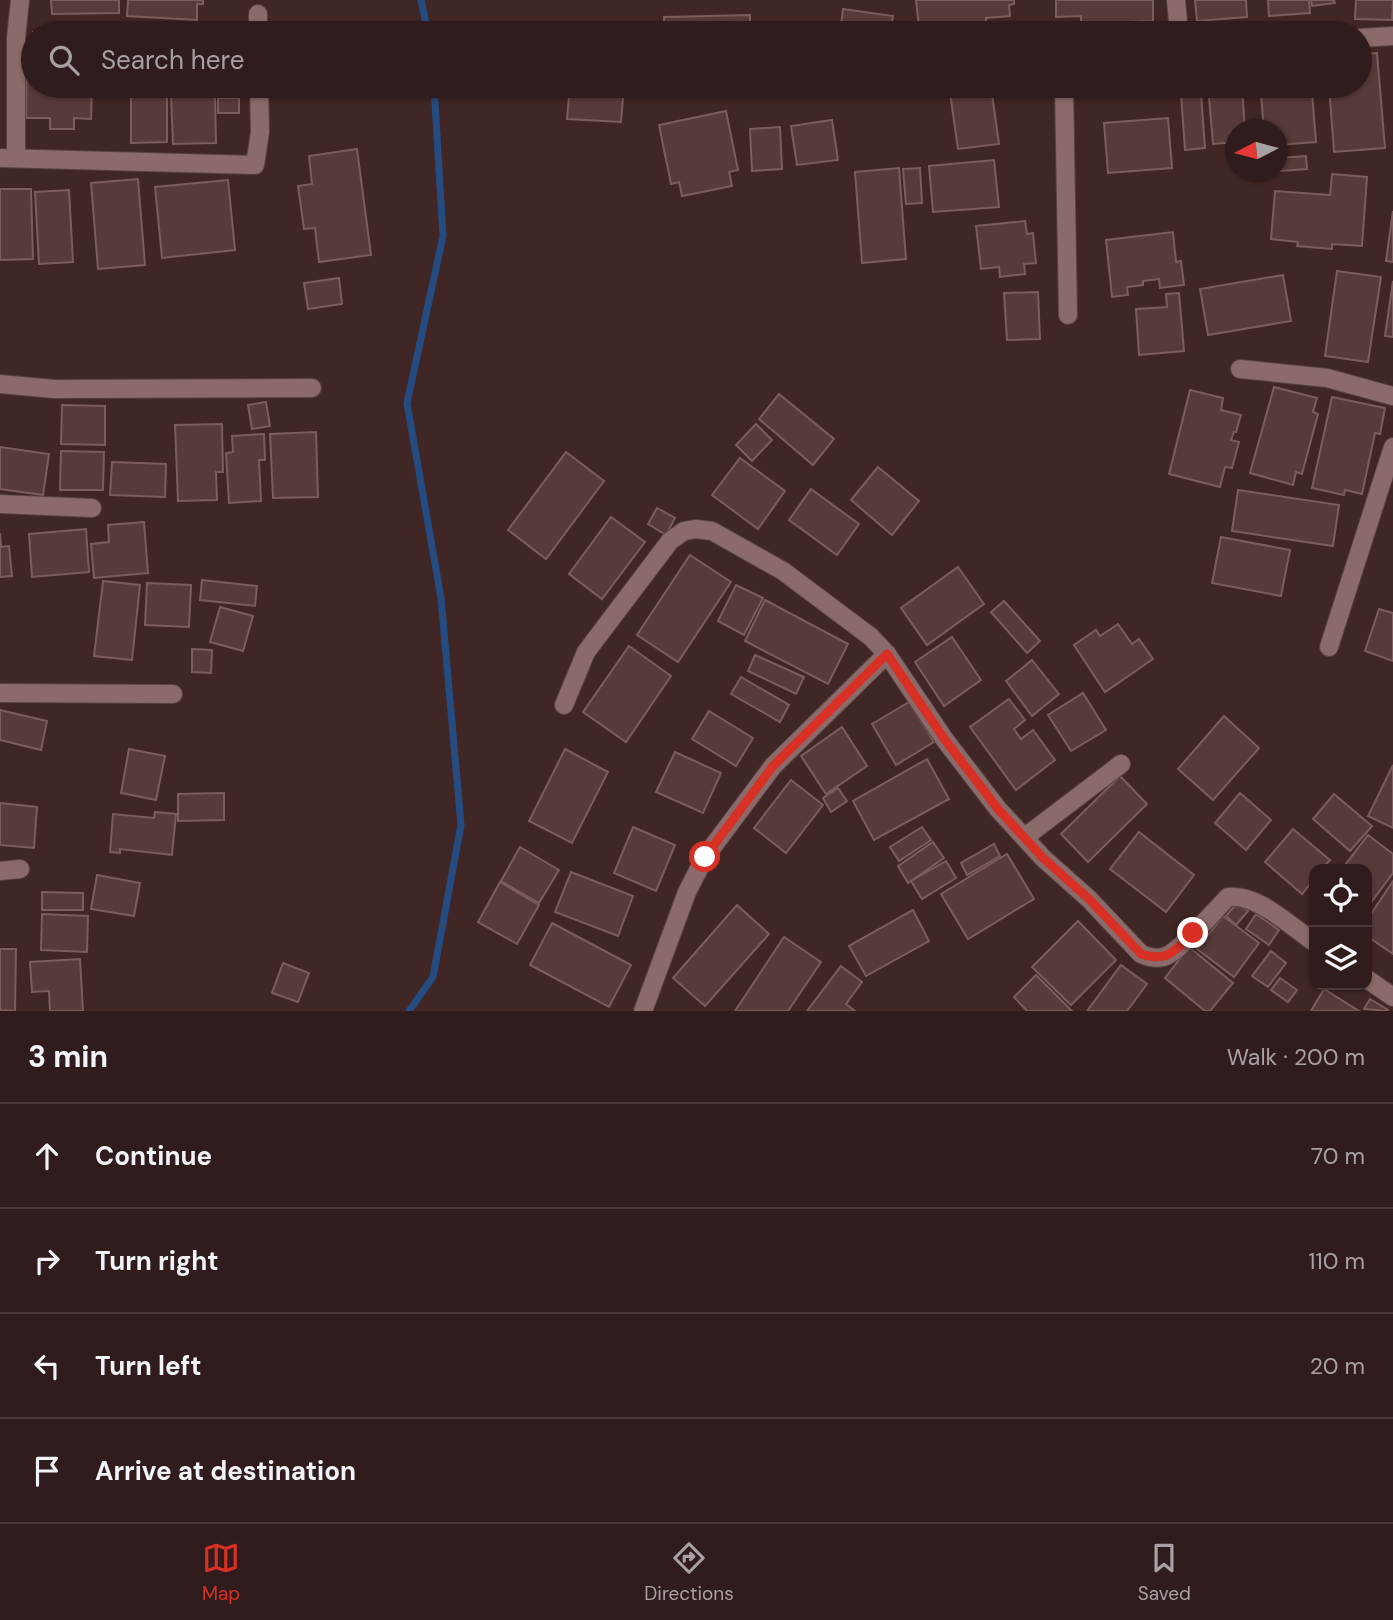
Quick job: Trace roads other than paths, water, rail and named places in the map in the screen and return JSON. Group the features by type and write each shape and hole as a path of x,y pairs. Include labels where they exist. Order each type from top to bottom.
{"street":[{"path":"20,0 8,157 255,165 260,132 259,98"},
{"path":"1176,0 1178,21"},
{"path":"258,14 258,21"},
{"path":"1372,37 1393,36"},
{"path":"1064,98 1068,316"},
{"path":"1240,369 1327,378 1393,396"},
{"path":"0,384 63,389 312,388"},
{"path":"1329,647 1393,447"},
{"path":"0,504 92,508"},
{"path":"564,705 586,652 670,541 684,531 696,528 712,531 783,571 871,637 887,654 945,740 998,809 1141,954 1152,958 1166,957 1228,897 1239,895 1251,899 1309,939"},
{"path":"643,1011 687,892 705,857 773,766 887,654"},
{"path":"0,693 173,694"},
{"path":"1025,838 1121,764"},
{"path":"0,871 20,869"},
{"path":"1372,982 1393,997"}],"waterway":[{"path":"421,0 425,21"},
{"path":"409,1011 433,977 461,825 441,598 407,403 443,236 435,98"}]}
